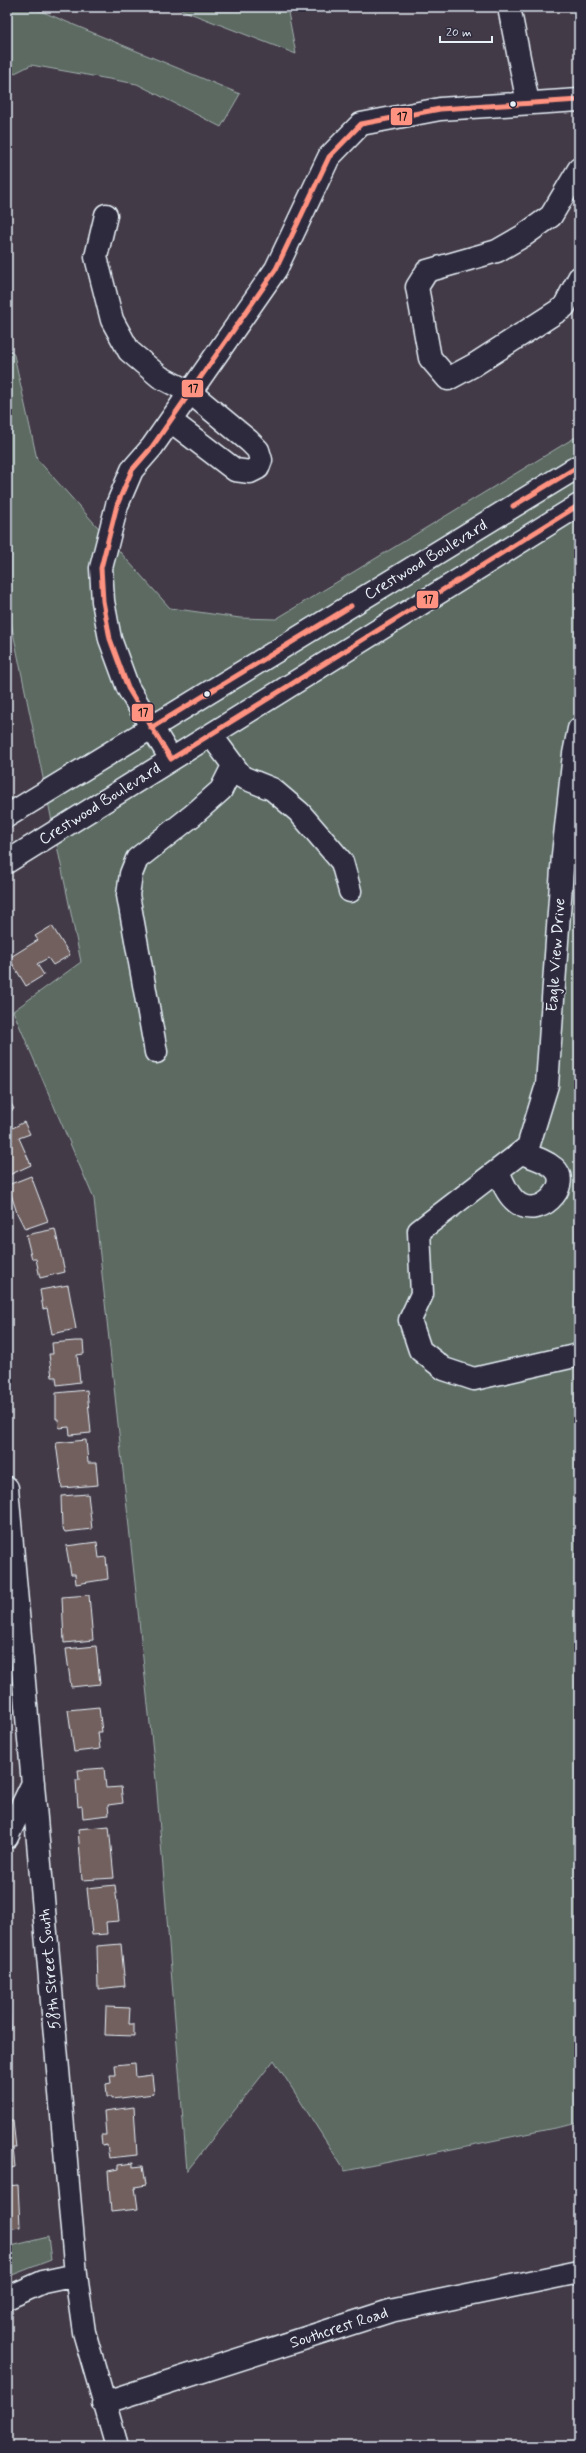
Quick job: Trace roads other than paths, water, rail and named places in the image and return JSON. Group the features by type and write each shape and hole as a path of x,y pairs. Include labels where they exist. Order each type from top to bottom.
{"street":[{"path":"509,7 528,103"},
{"path":"171,759 128,688 110,640 103,601 101,568 117,505 132,470 152,447 171,421 276,269 329,157 361,124 440,109 579,100"},
{"path":"579,169 551,216 523,236 497,251 427,270 417,287 430,358 448,379 474,365 564,307 579,278"},
{"path":"106,215 96,257 112,320 129,351 160,377 191,393 258,450 261,460 258,468 250,472 235,470 171,421"},
{"name":"Crestwood Boulevard","path":"7,816 579,466"},
{"name":"Crestwood Boulevard","path":"7,862 579,504"},
{"name":"Eagle View Drive","path":"521,1153 528,1147 547,1085 563,855 574,754 579,729"},
{"path":"211,735 242,777 272,789 299,812 342,862 350,891"},
{"path":"156,1052 128,895 131,874 137,859 193,815 221,790 233,766"},
{"path":"498,1171 515,1201 527,1209 539,1207 550,1201 558,1190 560,1179 556,1169 545,1162 521,1153 419,1231 422,1294 410,1320 420,1350 444,1369 474,1379 579,1355"},
{"name":"58th Street South","path":"7,1488 76,2275 84,2332 117,2446"},
{"path":"7,1837 33,1782"},
{"name":"Southcrest Road","path":"104,2403 390,2311 579,2272"},
{"path":"7,2298 43,2282 76,2275"}]}
